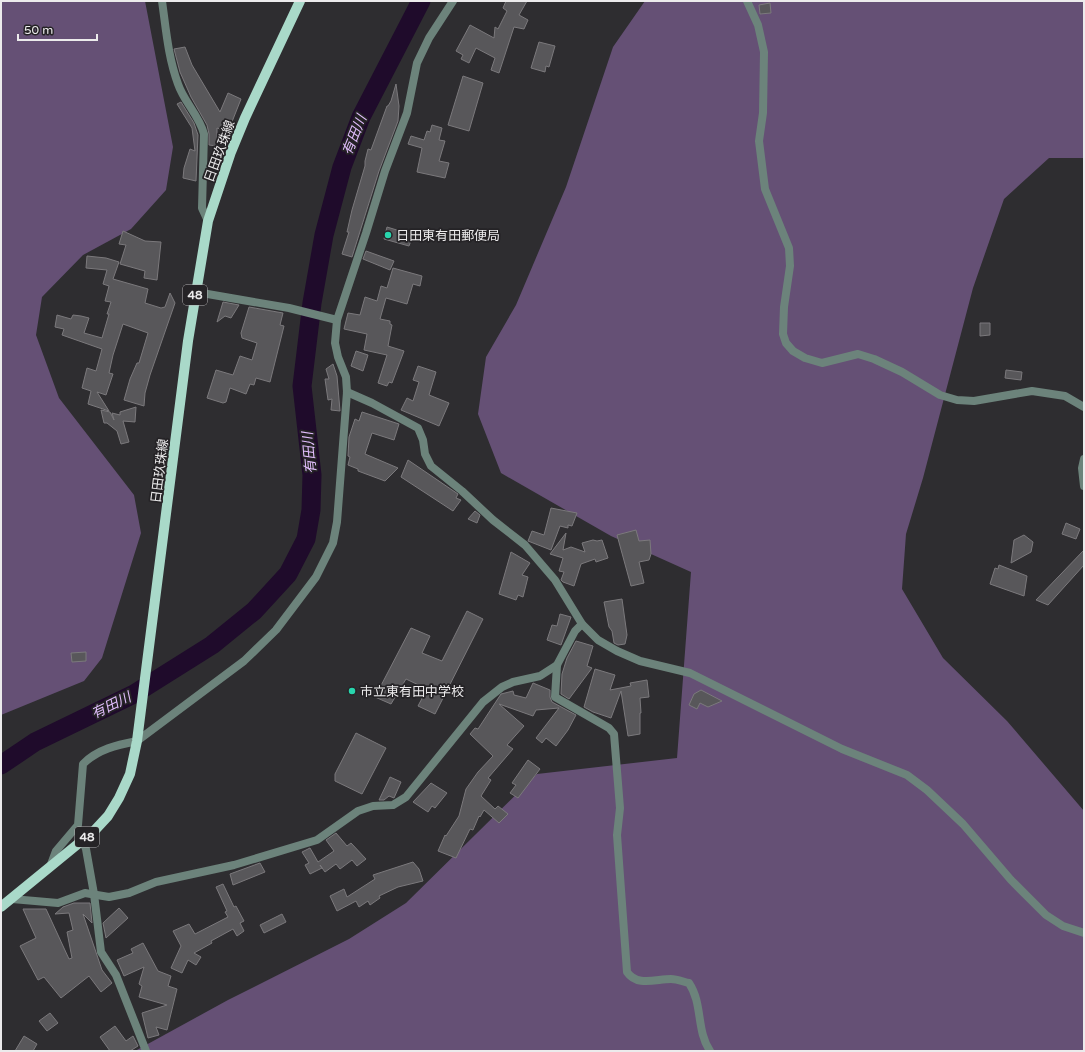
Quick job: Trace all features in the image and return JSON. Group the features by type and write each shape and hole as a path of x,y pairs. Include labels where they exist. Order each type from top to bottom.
{"main road":[{"name":"日田玖珠線","path":"1,907 83,842 108,816 119,798 130,774 137,741 188,341 208,222 231,152 245,118 300,1"}],"street":[{"path":"162,1 169,52 178,85 201,122 204,134 202,208 208,222"},
{"path":"49,868 56,851 78,825 83,764 92,755 111,747 137,741 244,661 276,630 300,601 316,577 333,543 337,522 347,392 346,377 338,357 335,342 337,320 366,233 384,171 407,113 417,63 429,38 453,1"},
{"path":"746,1 758,25 764,52 763,113 759,140 765,189 789,248 790,266 784,307 783,334 786,343 794,352 805,358 822,363 858,354 874,359 902,372 940,395 957,400 974,401 1032,391 1065,396 1084,406"},
{"path":"196,292 289,308 337,320"},
{"path":"347,392 372,403 418,428 423,440 425,454 431,466 462,490 493,520 525,545 555,580 582,624 598,640 617,651 640,661 690,673 842,749 907,775 927,790 963,824 1011,880 1046,915 1063,926 1084,933"},
{"path":"1084,459 1082,468 1084,486"},
{"path":"582,624 575,631 557,665 555,697 609,728 614,734 620,808 617,834 627,972 631,978 643,981 673,979 689,983 695,992 702,1035 710,1051"},
{"path":"12,899 58,903 85,893 109,897 129,893 156,882 234,865 317,840 358,811 373,806 393,805 406,797 482,702 513,682 540,676 557,665"},
{"path":"83,842 94,894 101,952 116,975 146,1051"}],"shaded area":[{"path":"1,1 145,1 173,147 166,190 131,229 83,255 42,297 36,335 59,398 134,495 141,533 102,658 84,681 1,715"},
{"path":"645,1 1084,1 1084,158 1049,158 1004,199 973,288 923,478 906,534 902,589 943,658 1007,721 1084,811 1084,1051 135,1051 228,1000 349,939 406,903 537,774 677,758 691,572 611,536 501,473 478,414 486,357 516,305 566,187 613,47"}],"building":[{"path":"506,1 527,1 519,15 528,20 524,29 514,27 499,73 491,70 495,58 476,48 469,63 461,59 463,55 456,51 470,25 494,38 495,27 498,29 507,11 503,8"},
{"path":"770,3 771,13 760,14 759,5"},
{"path":"539,42 555,46 549,67 546,66 545,72 531,68"},
{"path":"185,47 192,65 220,112 228,93 241,99 228,132 217,128 217,146 209,145 207,125 191,97 180,72 174,49"},
{"path":"463,76 483,83 469,131 448,125"},
{"path":"396,84 399,106 398,121 379,171 352,257 342,254 349,232 347,232 352,210 365,166 368,149 371,150 387,106 391,101"},
{"path":"181,102 194,123 198,135 196,181 183,178 184,168 190,149 195,151 192,128 177,104"},
{"path":"432,125 442,128 439,140 445,141 439,161 449,163 445,178 417,172 422,148 408,144 411,136 424,140 427,131 430,132"},
{"path":"387,227 413,235 409,246 384,239"},
{"path":"123,231 145,241 161,242 157,280 144,278 145,271 120,264 126,245 119,244"},
{"path":"366,251 394,261 390,270 363,259"},
{"path":"87,256 106,258 119,262 113,279 148,289 145,303 161,308 165,307 170,293 175,303 150,375 145,393 144,406 124,400 130,379 137,363 139,363 148,333 123,324 113,355 109,373 113,374 106,395 97,392 109,411 88,404 91,391 82,388 87,368 96,371 102,349 62,335 64,329 55,327 57,315 71,319 73,315 81,316 89,318 84,333 102,338 111,302 105,301 109,286 103,284 107,270 86,268"},
{"path":"393,268 422,276 420,286 413,284 407,304 386,298 380,319 390,321 390,324 392,325 388,346 404,351 392,383 389,382 387,386 378,383 387,355 364,350 367,334 344,329 348,313 360,315 365,297 377,301 381,286 387,288"},
{"path":"223,302 239,305 231,318 225,316 217,322"},
{"path":"249,307 283,313 280,325 284,326 270,382 256,378 254,385 250,384 246,394 230,388 226,402 223,403 207,398 216,370 233,375 240,356 252,360 257,343 242,338 241,333"},
{"path":"980,323 990,323 990,335 980,336"},
{"path":"356,351 368,355 363,371 351,366"},
{"path":"333,364 337,376 340,411 331,410 332,399 328,400 325,379 329,379 326,369"},
{"path":"418,366 436,372 429,395 449,403 439,426 401,410 407,398 413,401 419,382 413,380"},
{"path":"1006,370 1022,372 1021,380 1005,378"},
{"path":"136,407 135,422 123,421 129,442 121,444 117,431 107,423 104,423 101,410 110,412 114,420 112,413 120,415 120,412"},
{"path":"362,412 399,424 394,440 372,433 365,454 398,468 385,481 358,471 358,469 348,465 350,457 348,456 349,437 355,419 359,421"},
{"path":"408,460 458,494 456,498 461,500 453,511 401,477"},
{"path":"551,508 577,513 572,526 568,525 568,528 560,526 551,550 528,541 532,531 544,535"},
{"path":"475,511 480,515 477,523 468,519"},
{"path":"1066,523 1080,529 1076,539 1062,534"},
{"path":"636,530 639,541 650,540 651,554 649,560 639,562 644,583 631,586 617,535"},
{"path":"566,533 563,550 571,547 585,552 582,543 593,540 602,540 608,558 596,562 595,559 581,564 574,586 561,580 564,572 559,571 563,558 550,554"},
{"path":"1024,535 1033,542 1031,552 1011,563 1014,540"},
{"path":"1084,550 1084,565 1048,605 1036,600"},
{"path":"511,552 530,563 522,575 528,577 523,597 518,595 516,600 499,594"},
{"path":"999,565 1027,576 1024,596 990,584 995,568 998,569"},
{"path":"622,599 627,635 625,644 618,645 614,643 604,602"},
{"path":"467,611 483,619 435,714 418,706 427,689 406,679 391,704 375,697 411,628 430,636 422,653 442,661"},
{"path":"560,614 571,617 561,645 547,640 552,625 557,626"},
{"path":"576,641 593,646 587,666 592,668 569,699 561,694 562,674 567,658"},
{"path":"86,652 86,661 72,662 71,653"},
{"path":"595,669 615,675 610,690 631,686 630,683 647,680 649,697 640,698 640,734 628,736 621,691 611,718 593,712 584,707"},
{"path":"533,683 550,690 552,702 576,715 568,730 556,746 546,738 542,743 536,738 559,708 536,710 533,716 499,704 524,726 507,745 513,749 488,778 491,780 481,796 495,809 498,806 508,814 499,823 484,810 480,817 479,816 473,830 470,829 456,858 438,851 445,835 446,836 459,816 466,789 478,772 493,756 470,734 475,728 478,729 501,694 513,691 514,695 526,698"},
{"path":"701,690 722,701 708,707 700,703 697,709 689,705 694,694"},
{"path":"356,733 386,748 362,794 335,781 335,774"},
{"path":"528,760 540,769 518,798 510,793 516,785 512,783"},
{"path":"390,777 401,782 394,798 389,796 384,800 379,800"},
{"path":"431,783 447,793 435,808 432,806 428,812 413,802"},
{"path":"336,833 347,846 351,843 366,859 357,866 352,860 340,869 336,864 325,872 320,865 322,868 310,874 305,865 309,863 302,852 310,848 318,862 334,851 326,840"},
{"path":"413,862 419,869 423,881 398,887 379,896 380,898 370,905 368,901 359,907 356,901 337,911 330,896 344,889 347,897 375,879 373,875"},
{"path":"260,863 265,872 233,885 230,874"},
{"path":"223,884 234,907 236,906 244,921 240,923 244,931 237,936 233,929 211,941 212,943 194,953 201,957 196,965 188,960 182,973 171,968 181,946 173,931 189,924 195,934 228,917 225,912 227,911 216,887"},
{"path":"74,903 90,903 92,923 83,914 102,970 112,983 101,992 89,976 61,998 44,977 38,980 20,946 36,938 23,909 46,909 69,959 72,958 67,932 73,930 69,913 55,914 63,907"},
{"path":"119,908 128,918 106,938 103,923"},
{"path":"282,914 286,922 264,933 260,925"},
{"path":"143,943 158,971 171,976 168,986 177,989 167,1030 156,1027 159,1035 148,1038 142,1013 167,1005 139,997 142,986 139,984 144,967 124,976 117,960 133,953 131,949"},
{"path":"50,1013 58,1023 47,1031 39,1021"},
{"path":"115,1026 126,1041 133,1036 138,1046 130,1051 110,1051 100,1037"},
{"path":"24,1036 37,1044 33,1051 15,1051"}],"waterway":[{"name":"有田川","path":"1,765 35,742 134,694 212,645 254,611 288,574 306,539 311,510 312,475 302,386 312,303 324,235 342,167 361,117 421,1"}],"place":[{"name":"日田東有田郵便局","path":"388,235"},
{"name":"市立東有田中学校","path":"352,691"}]}
